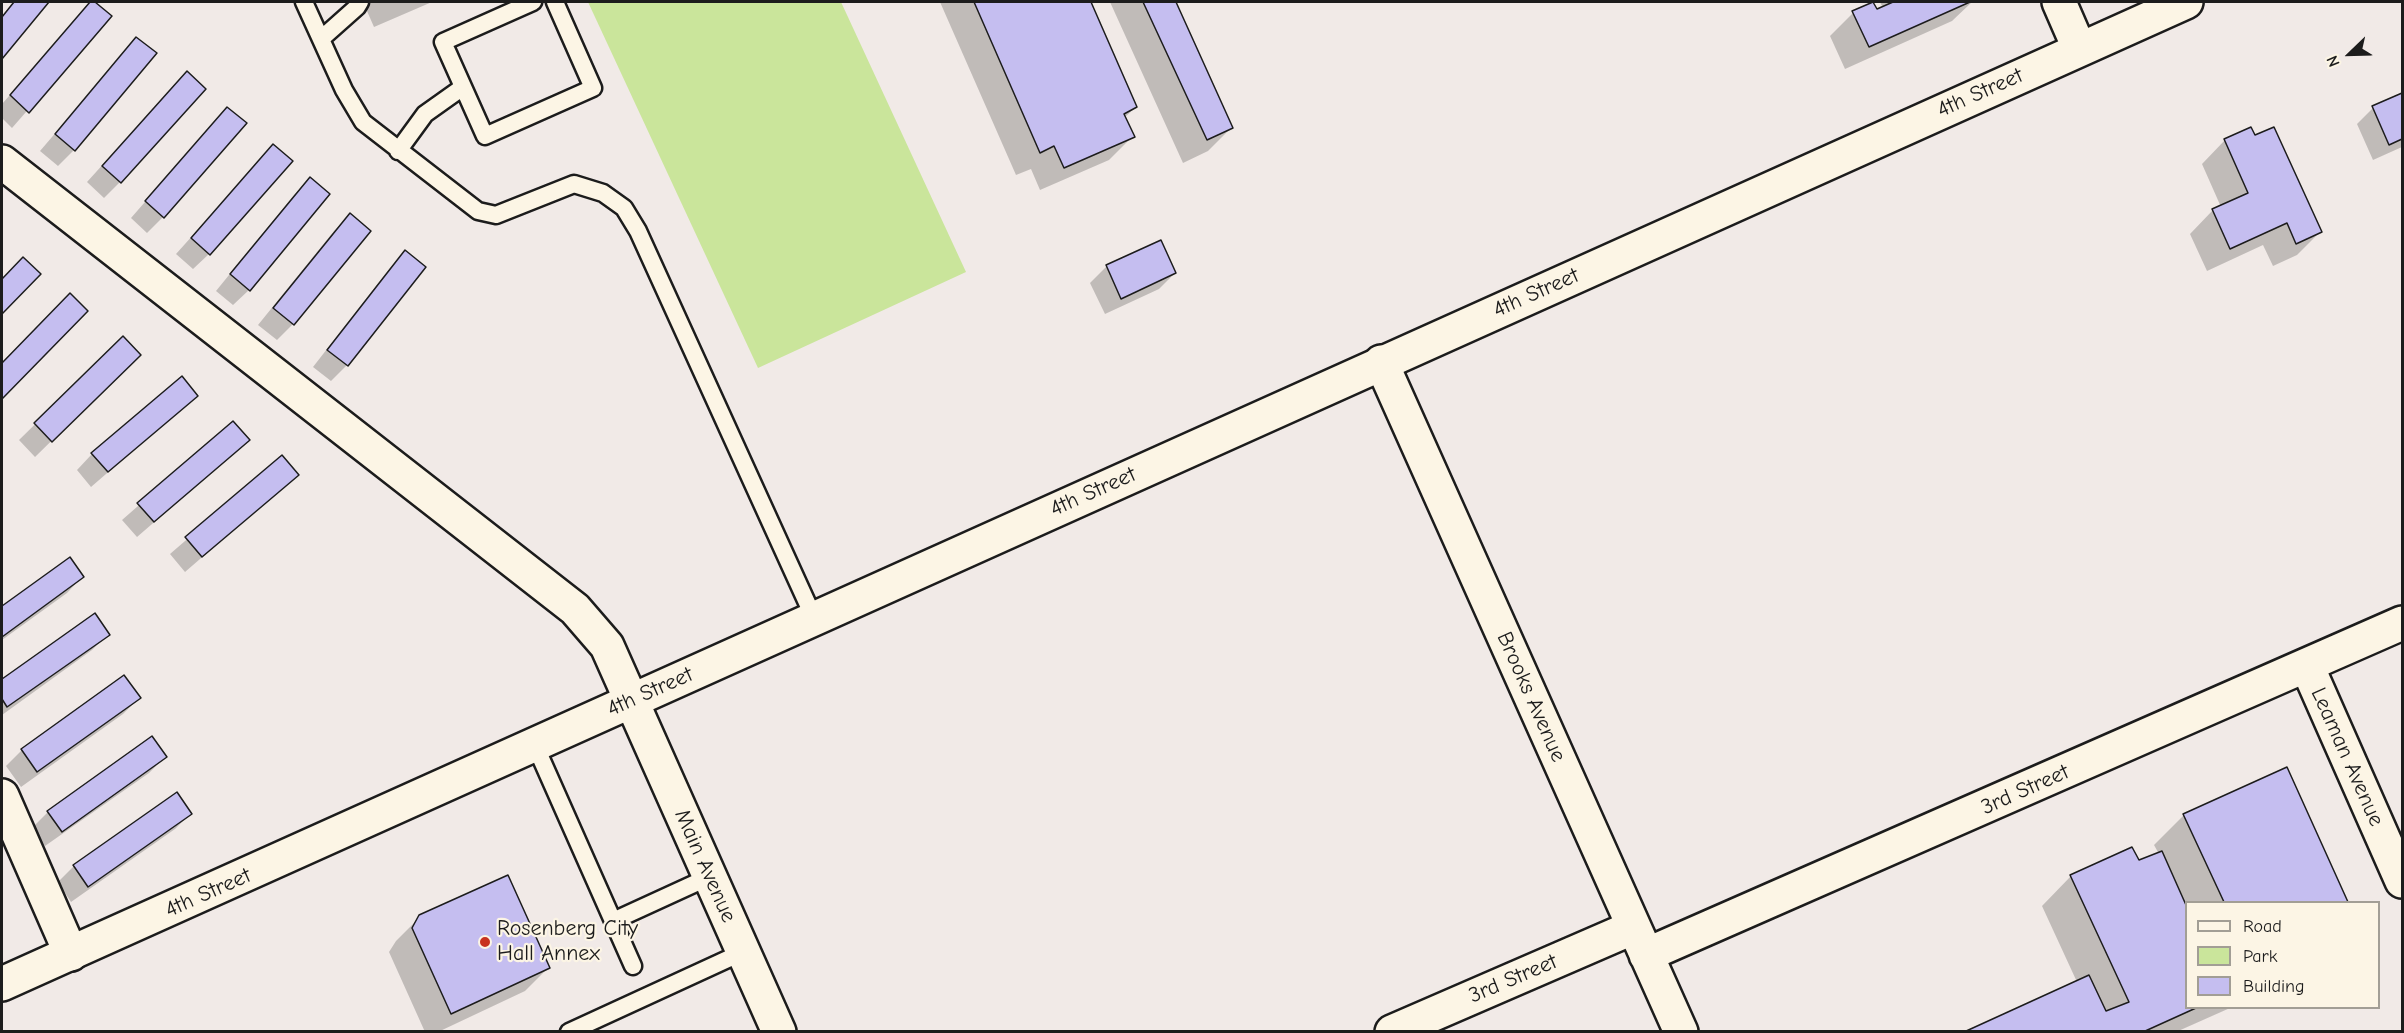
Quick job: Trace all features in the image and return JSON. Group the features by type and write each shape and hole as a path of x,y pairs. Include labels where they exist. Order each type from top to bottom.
{"street":[{"path":"2059,2 2079,48"},
{"name":"4th Street","path":"2,984 2079,48 2186,2"},
{"name":"Main Avenue","path":"2,162 575,609 607,646 779,1032"},
{"name":"Brooks Avenue","path":"1382,362 1681,1032"},
{"name":"3rd Street","path":"1392,1032 1640,941 2307,666 2403,623"},
{"name":"Leaman Avenue","path":"2307,666 2403,881"},
{"path":"2,796 71,954"}],"lane":[{"path":"304,2 344,90 363,122 478,212 496,215 574,184 603,193 624,208 643,242 814,618"},
{"path":"321,39 360,2"},
{"path":"533,2 443,42 485,136 593,88 555,2"},
{"path":"398,151 425,114 463,87"},
{"path":"536,745 633,966"},
{"path":"613,921 709,877"},
{"path":"569,1032 743,952"}],"green space":[{"path":"588,2 841,2 966,272 758,368"}],"building":[{"path":"14,2 49,2 2,59 2,17"},
{"path":"90,2 95,2 112,16 29,113 10,95"},
{"path":"974,2 1091,2 1137,107 1124,114 1135,137 1064,168 1054,146 1040,153"},
{"path":"1143,2 1176,2 1233,128 1207,140"},
{"path":"1873,2 1877,9 1893,2 1970,2 1869,47 1852,11"},
{"path":"136,37 157,53 75,151 55,134"},
{"path":"187,71 206,89 121,183 102,166"},
{"path":"2402,93 2402,139 2389,145 2372,106"},
{"path":"227,107 247,123 164,218 145,201"},
{"path":"2251,127 2255,135 2274,127 2322,232 2296,244 2287,223 2230,249 2212,209 2248,193 2224,139"},
{"path":"273,144 293,161 210,255 191,238"},
{"path":"310,177 330,194 250,291 230,274"},
{"path":"350,213 371,231 294,325 273,308"},
{"path":"1161,240 1176,273 1121,299 1106,265"},
{"path":"405,250 426,267 348,366 327,350"},
{"path":"23,257 41,274 2,314 2,279"},
{"path":"70,293 88,311 2,399 2,363"},
{"path":"123,336 141,355 52,442 34,423"},
{"path":"182,376 198,396 108,472 91,453"},
{"path":"233,421 250,440 154,522 137,503"},
{"path":"282,455 299,475 202,557 185,537"},
{"path":"70,557 84,577 2,637 2,606"},
{"path":"95,613 110,635 7,707 2,699 2,679"},
{"path":"124,675 141,698 37,772 21,749"},
{"path":"152,736 167,757 62,832 47,811"},
{"path":"2287,767 2348,901 2224,901 2183,814"},
{"path":"177,792 192,814 88,887 73,865"},
{"path":"2132,847 2139,860 2162,851 2185,903 2185,1009 2194,1009 2143,1032 1964,1032 2089,975 2106,1011 2129,1002 2070,875"},
{"path":"508,875 550,968 451,1014 412,928 419,915"}],"place":[{"name":"Rosenberg City Hall Annex","path":"485,942"}]}
